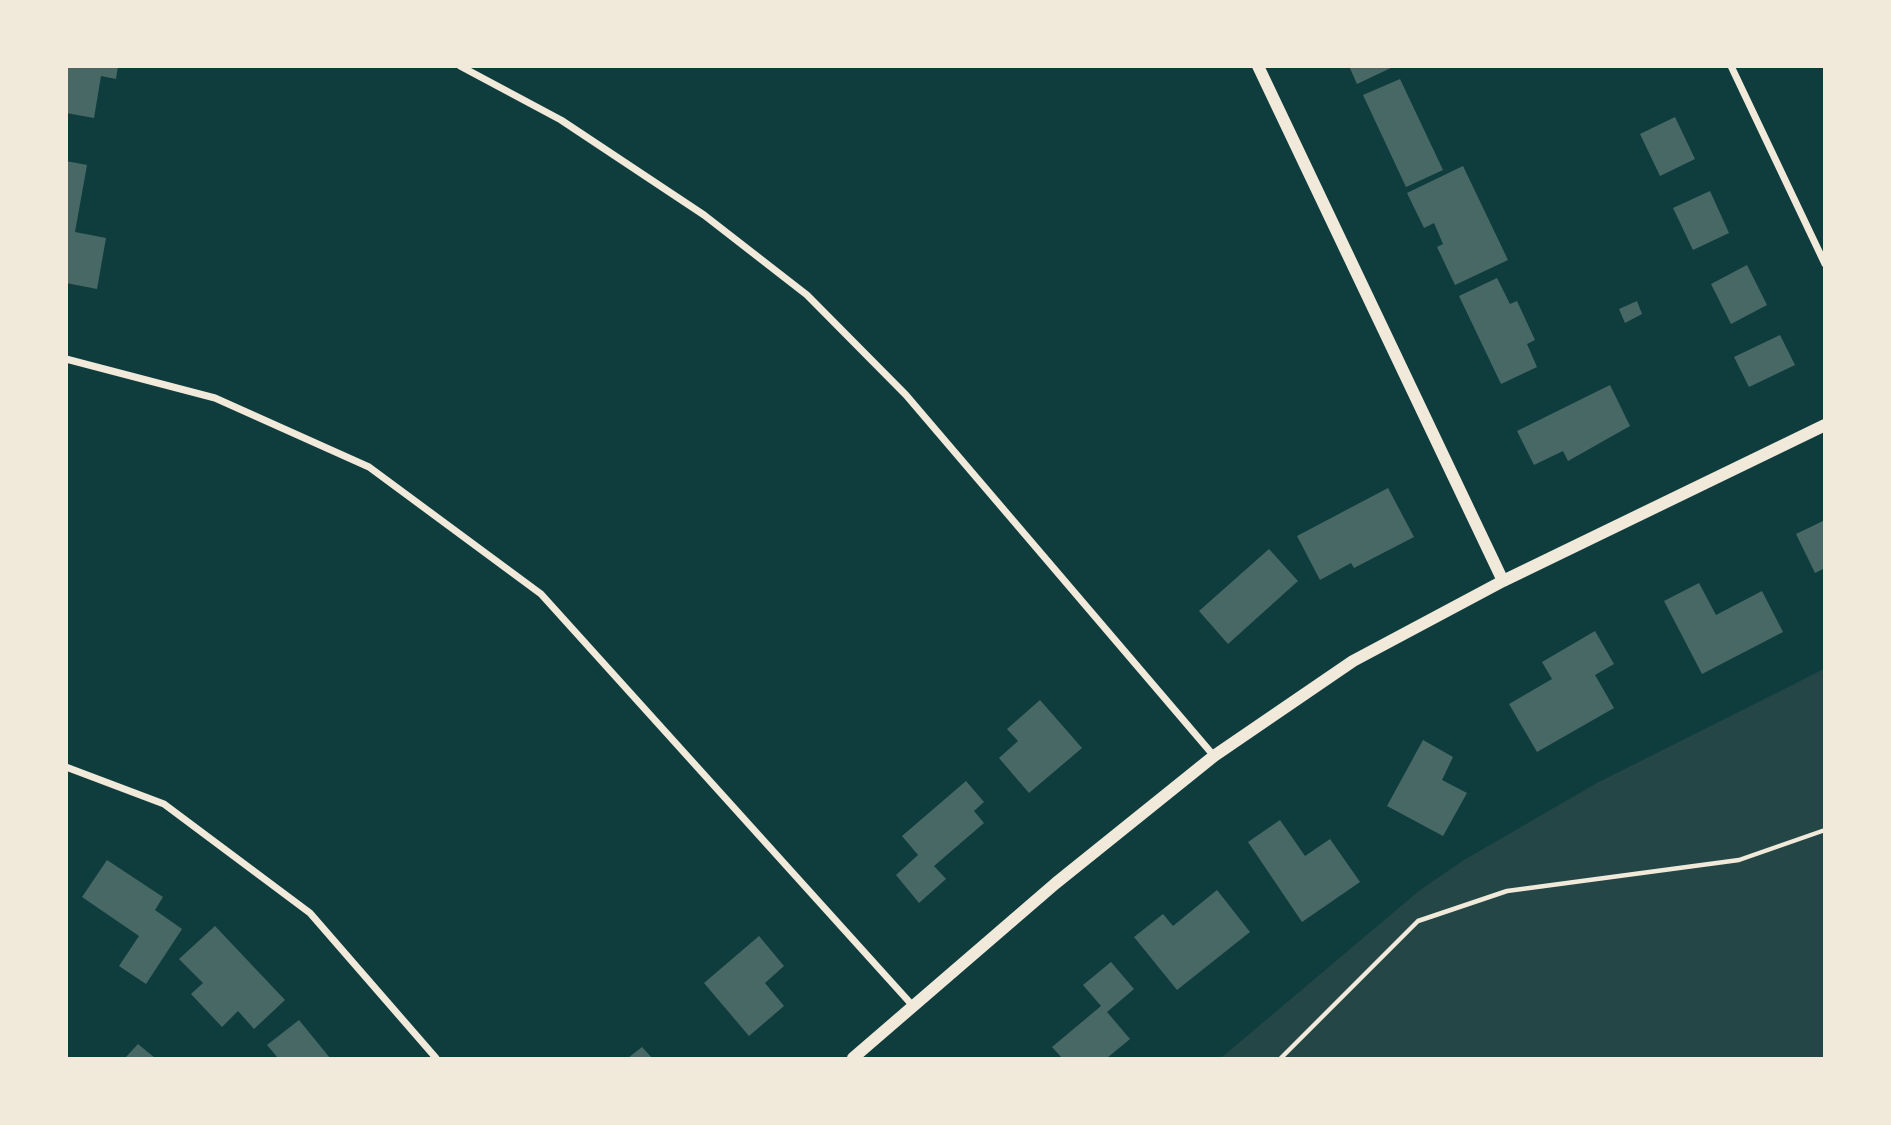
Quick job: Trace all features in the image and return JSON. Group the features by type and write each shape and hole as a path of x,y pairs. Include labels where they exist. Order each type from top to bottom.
{"street":[{"path":"460,66 572,127 704,215 807,295 905,396 1213,756"},
{"path":"1258,66 1503,581"},
{"path":"1731,66 1825,264"},
{"path":"66,359 215,398 369,467 541,594 913,1006"},
{"path":"853,1059 1056,883 1213,756 1353,661 1503,581 1825,425"},
{"path":"66,767 164,804 310,913 436,1059"}],"path":[{"path":"1281,1059 1418,921 1507,891 1739,860 1825,830"}],"shaded area":[{"path":"1824,669 1824,1058 1221,1058 1420,890 1464,860 1597,783"}],"building":[{"path":"66,66 118,66 116,79 101,76 94,118 66,113"},
{"path":"1349,66 1395,66 1357,84"},
{"path":"1400,79 1443,170 1406,187 1363,95"},
{"path":"1675,117 1695,159 1660,176 1640,134"},
{"path":"66,161 87,165 75,232 106,238 97,289 66,283"},
{"path":"1463,166 1508,260 1455,285 1437,247 1443,244 1434,223 1424,228 1407,193"},
{"path":"1710,191 1729,233 1693,250 1673,208"},
{"path":"1747,265 1767,305 1731,324 1711,284"},
{"path":"1497,278 1510,304 1517,301 1535,340 1527,344 1537,367 1501,384 1459,296"},
{"path":"1637,301 1642,314 1625,323 1619,309"},
{"path":"1780,335 1795,365 1749,387 1734,357"},
{"path":"1610,385 1630,426 1568,461 1563,451 1534,465 1517,431"},
{"path":"1388,488 1414,537 1354,568 1351,563 1320,580 1297,536"},
{"path":"1825,520 1825,568 1815,573 1796,534"},
{"path":"1269,549 1298,581 1228,644 1199,611"},
{"path":"1699,583 1716,615 1762,591 1783,632 1702,674 1664,601"},
{"path":"1595,631 1614,664 1595,675 1614,708 1537,752 1509,704 1552,679 1542,662"},
{"path":"1040,700 1082,748 1029,793 999,758 1018,741 1007,729"},
{"path":"1423,740 1453,757 1442,780 1467,793 1443,836 1387,806"},
{"path":"966,781 984,802 974,811 984,823 934,866 946,879 919,903 896,875 918,855 902,836"},
{"path":"1280,820 1305,856 1330,839 1360,882 1302,922 1248,842"},
{"path":"107,860 163,897 155,910 182,929 146,984 119,966 139,936 82,897"},
{"path":"1217,890 1250,932 1177,990 1134,937 1163,914 1173,926"},
{"path":"215,926 285,1000 254,1029 238,1011 222,1027 191,994 203,983 179,959"},
{"path":"759,936 784,966 765,983 784,1006 749,1036 704,983"},
{"path":"1111,962 1134,989 1107,1012 1130,1039 1107,1058 1062,1058 1052,1047 1101,1006 1083,985"},
{"path":"299,1020 330,1058 278,1058 267,1045"},
{"path":"138,1044 155,1058 125,1058"},
{"path":"642,1047 652,1058 628,1058"}]}
